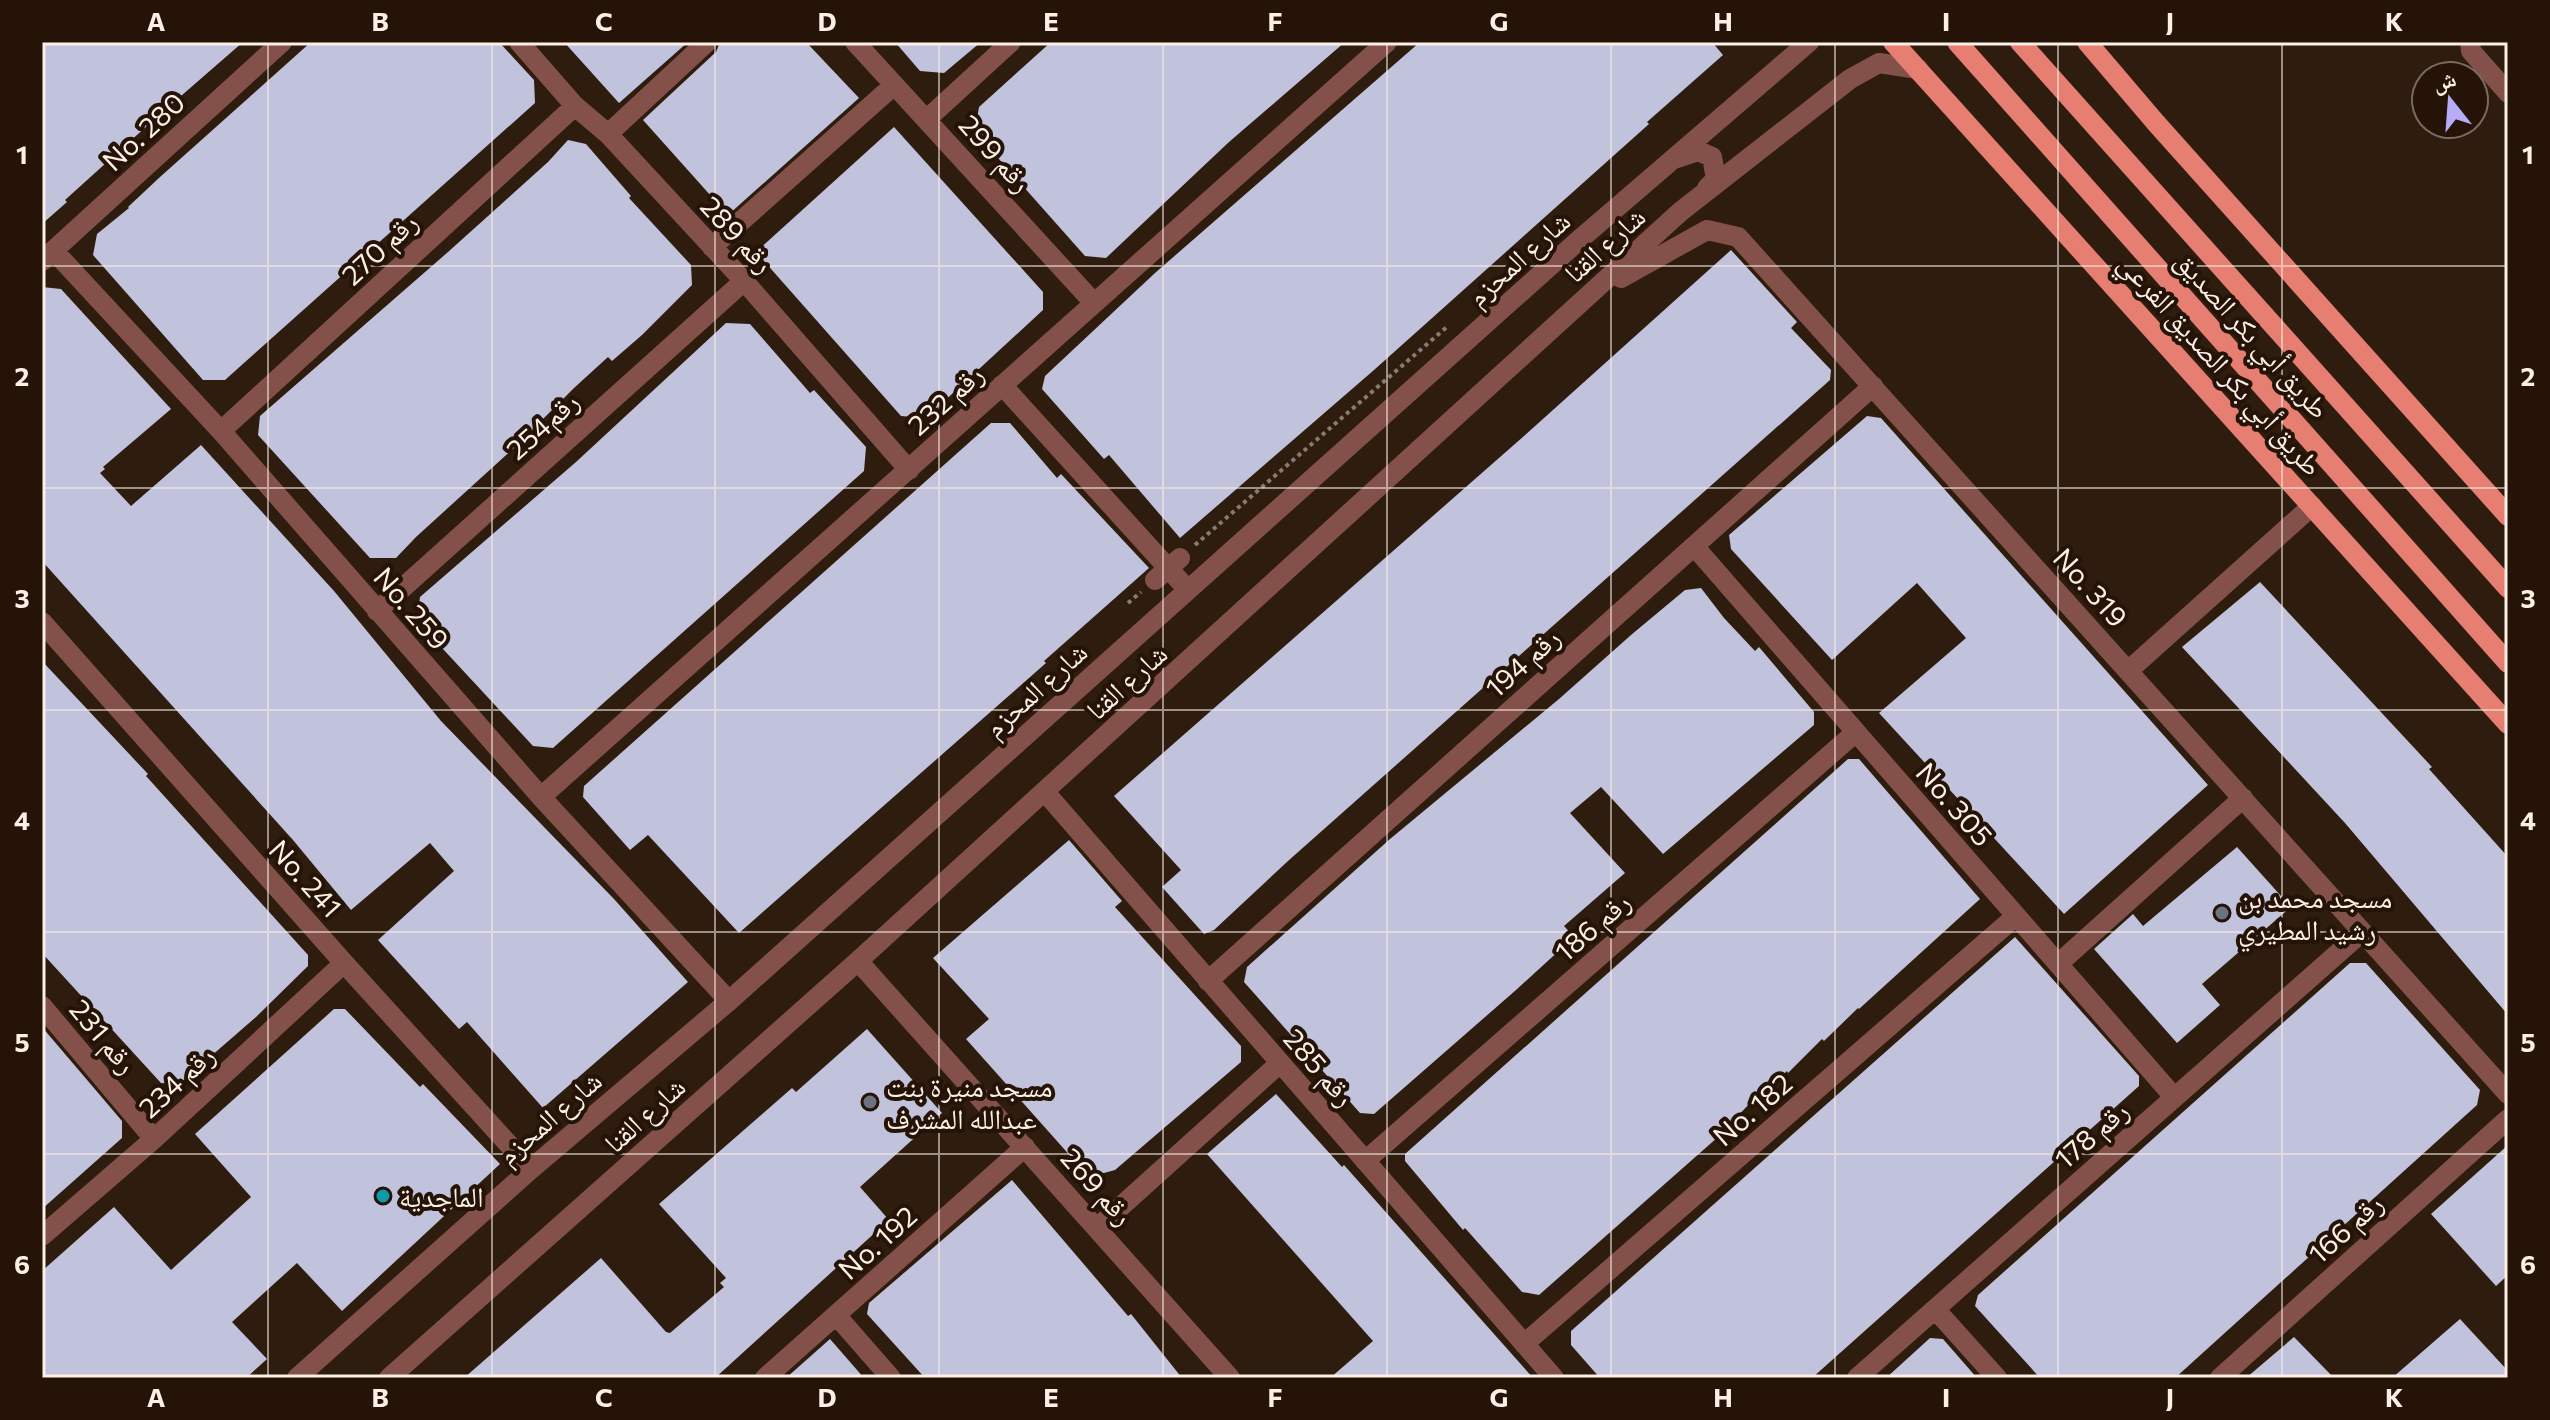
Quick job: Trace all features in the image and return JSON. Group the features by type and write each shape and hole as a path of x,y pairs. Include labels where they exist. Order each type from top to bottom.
{"main road":[{"name":"طريق أبي بكر الصديق الفرعي","path":"1893,42 2508,724"},
{"name":"طريق أبي بكر الصديق","path":"1957,42 2508,663"},
{"name":"طريق أبي بكر الصديق","path":"2020,42 2508,588"},
{"path":"2087,42 2508,516"}],"street":[{"name":"No. 280","path":"48,256 282,42"},
{"name":"رقم 289","path":"519,42 575,106 608,134 744,281 909,470"},
{"path":"608,134 707,42"},
{"name":"رقم 299","path":"855,42 1094,303"},
{"path":"927,119 1011,42"},
{"name":"رقم 232","path":"541,797 1387,42"},
{"name":"شارع المحزم","path":"297,1378 531,1169 729,1001 1579,240 1809,42"},
{"path":"2470,42 2471,51 2508,93"},
{"name":"شارع القنا","path":"389,1378 858,961 1680,212 1850,79 1879,63 1918,69"},
{"path":"712,247 893,86"},
{"name":"رقم 270","path":"221,431 575,106"},
{"path":"1579,240 1678,158 1698,151 1712,157 1716,179 1680,212"},
{"name":"No. 319","path":"1596,290 1707,230 1738,237 2508,1094"},
{"name":"No. 259","path":"48,256 221,431 541,797 729,1001"},
{"name":"رقم254","path":"377,611 744,281"},
{"path":"1002,385 1188,590"},
{"name":"رقم 194","path":"1208,981 1873,386"},
{"path":"2128,671 2312,506"},
{"name":"No. 305","path":"1694,546 2174,1097"},
{"name":"No. 241","path":"42,622 531,1169"},
{"name":"رقم 186","path":"1365,1161 1856,732"},
{"name":"رقم 285","path":"1045,792 1554,1378"},
{"path":"2058,964 2243,798"},
{"name":"No. 182","path":"1524,1344 2016,916"},
{"name":"رقم 178","path":"1857,1378 2362,932"},
{"name":"رقم 269","path":"858,961 1230,1378"},
{"name":"رقم 234","path":"42,1236 154,1139 344,963"},
{"name":"رقم 231","path":"42,1006 154,1139"},
{"path":"1097,1228 1280,1063"},
{"name":"رقم 166","path":"2220,1378 2508,1119"},
{"name":"No. 192","path":"765,1378 1025,1147"},
{"path":"1935,1309 1997,1378"},
{"path":"836,1315 891,1378"}],"building":[{"path":"42,42 243,42 42,224"},
{"path":"311,42 499,42 534,80 535,103 225,380 203,380 93,255 97,234"},
{"path":"564,42 688,42 619,103"},
{"path":"720,42 806,42 859,98 728,215 643,120 716,52"},
{"path":"895,42 981,42 944,73 920,71"},
{"path":"1051,42 1345,42 1229,142 1106,258 1085,256 975,132 979,107"},
{"path":"1420,42 1712,42 1723,55 1374,370 1180,538 1109,455 1104,459 1042,389 1045,376 1155,273"},
{"path":"894,127 1043,292 1043,310 926,418 901,416 756,252"},
{"path":"568,140 586,144 631,196 629,198 691,265 692,285 642,335 612,361 608,357 574,388 396,558 370,558 258,435 260,416 448,252 548,162"},
{"path":"1731,250 1797,322 1791,328 1831,370 1830,380 1214,930 1204,934 1162,887 1181,870 1114,796"},
{"path":"42,287 61,289 171,409 103,467 105,469 100,473 131,506 201,445 334,591 441,721 614,899 688,982 543,1108 467,1022 459,1029 378,940 454,871 430,843 351,910 293,840 42,561"},
{"path":"726,323 750,324 810,393 814,390 866,447 864,471 553,748 533,746 417,621 420,597 576,462"},
{"path":"1867,416 1881,418 2208,785 2064,914 1879,713 1966,638 1917,583 1832,660 1731,549 1729,535"},
{"path":"991,423 1010,423 1057,478 1061,474 1149,568 1044,661 1046,663 739,933 648,835 630,850 583,797 584,786"},
{"path":"2260,582 2432,767 2429,769 2508,857 2508,1015 2345,823 2182,647"},
{"path":"1701,588 1724,618 1755,651 1759,647 1814,712 1814,725 1663,854 1601,787 1570,813 1625,873 1564,926 1574,937 1516,990 1374,1114 1360,1113 1244,982 1247,967 1390,839 1631,635 1685,590"},
{"path":"42,661 148,774 146,776 308,955 308,966 256,1017 179,1084 161,1083 42,953"},
{"path":"1848,759 1859,759 1980,899 1539,1295 1522,1292 1465,1228 1463,1230 1405,1161 1405,1154"},
{"path":"1069,840 1122,901 1115,907 1241,1046 1241,1062 1115,1170 1089,1177 966,1039 989,1019 933,958"},
{"path":"2237,847 2291,907 2202,984 2220,1005 2177,1043 2094,949 2133,914 2143,926"},
{"path":"2015,937 2139,1076 2139,1086 1812,1378 1600,1378 1571,1345 1571,1331"},
{"path":"2350,963 2366,963 2480,1090 2477,1105 2175,1378 2040,1378 1975,1306 1978,1295"},
{"path":"334,1009 345,1009 500,1164 342,1311 297,1263 232,1322 267,1359 246,1378 42,1378 42,1271 114,1207 171,1270 251,1197 195,1134"},
{"path":"42,1027 122,1121 122,1138 42,1209"},
{"path":"867,1029 942,1113 860,1187 889,1220 715,1378 464,1378 601,1258 670,1333 724,1287 720,1283 726,1278 659,1204 792,1088 796,1092"},
{"path":"1276,1094 1342,1167 1344,1165 1533,1378 1330,1378 1373,1341 1207,1154"},
{"path":"2508,1145 2508,1275 2496,1286 2431,1214"},
{"path":"1012,1180 1128,1316 1131,1314 1182,1378 925,1378 867,1314 869,1303"},
{"path":"2460,1319 2508,1371 2508,1378 2392,1378"},
{"path":"2294,1337 2334,1378 2246,1378"},
{"path":"1930,1338 1943,1339 1977,1378 1886,1378"},
{"path":"830,1339 864,1378 786,1378"}],"place":[{"name":"مسجد محمد بن رشيد المطيري","path":"2222,913"},
{"name":"مسجد منيرة بنت عبدالله المشرف","path":"870,1102"},
{"name":"الماجدية","path":"383,1196"}]}
